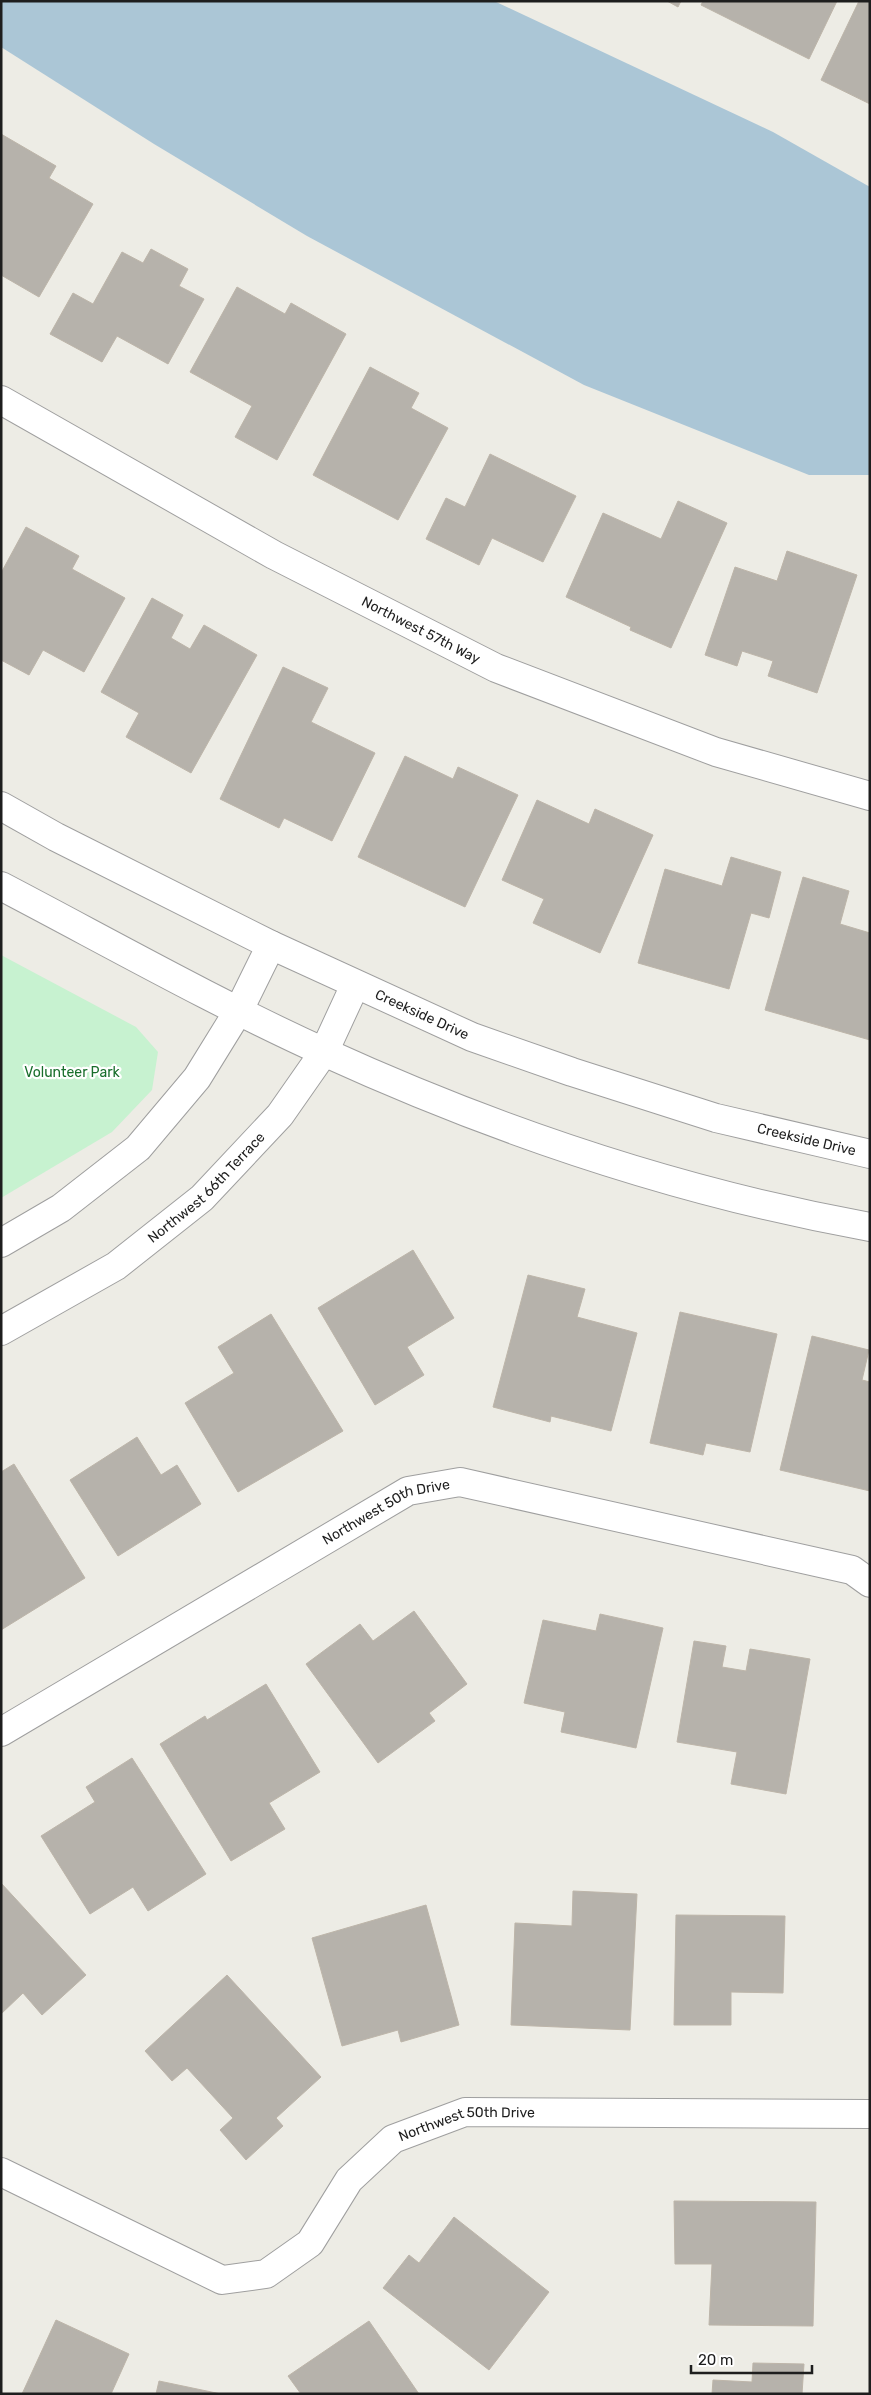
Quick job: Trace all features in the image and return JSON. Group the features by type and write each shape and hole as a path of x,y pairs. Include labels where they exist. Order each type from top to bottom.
{"street":[{"name":"Northwest 57th Way","path":"1,400 274,555 496,668 716,752 870,796"},
{"name":"Creekside Drive","path":"1,806 56,837 271,945 355,986 472,1037 572,1072 716,1118 870,1154"},
{"path":"1,886 324,1052 560,1146 691,1188 870,1227"},
{"path":"1,1243 61,1208 138,1148 197,1078 239,1010 271,945"},
{"name":"Northwest 66th Terrace","path":"1,1331 116,1266 202,1198 280,1115 324,1052 355,986"},
{"name":"Northwest 50th Drive","path":"1,1732 408,1491 460,1482 852,1570 870,1583"},
{"name":"Northwest 50th Drive","path":"1,2172 222,2280 266,2274 310,2244 349,2180 393,2139 465,2112 870,2114"}],"green space":[{"name":"Volunteer Park","path":"1,955 136,1027 158,1052 152,1090 112,1132 1,1198"}],"water":[{"path":"1,1 494,1 773,132 870,187 870,475 809,475 584,385 307,236 154,144 1,47"}],"building":[{"path":"667,1 681,1 678,7"},
{"path":"703,1 837,1 809,59 701,5"},
{"path":"859,1 870,1 870,104 821,80"},
{"path":"1,134 56,166 49,178 93,204 39,297 1,275"},
{"path":"151,249 188,269 179,286 204,299 168,364 117,336 102,362 50,334 73,293 93,304 122,252 143,263"},
{"path":"237,287 285,314 291,303 346,334 277,460 235,437 252,406 190,372"},
{"path":"370,367 419,393 411,408 448,428 398,520 313,475"},
{"path":"490,454 576,496 543,562 492,538 479,565 426,539 446,498 465,507"},
{"path":"678,501 727,523 671,648 630,630 631,627 566,597 603,513 661,539"},
{"path":"26,527 79,556 72,569 125,598 84,672 43,650 29,675 1,660 1,573"},
{"path":"787,551 857,575 817,693 768,676 773,661 742,651 737,666 705,655 735,567 777,581"},
{"path":"152,598 183,615 171,638 190,649 204,625 257,655 191,773 126,737 139,713 101,692"},
{"path":"283,667 328,688 311,722 375,753 332,841 284,818 279,828 220,799"},
{"path":"405,756 453,779 458,767 518,795 465,907 358,857"},
{"path":"537,800 589,824 595,809 653,835 600,953 533,923 544,899 502,880"},
{"path":"731,857 781,872 769,918 751,913 729,989 638,963 665,869 722,886"},
{"path":"803,877 849,891 840,924 870,933 870,1040 765,1010"},
{"path":"413,1250 454,1318 407,1347 424,1375 375,1405 318,1308"},
{"path":"528,1275 585,1289 577,1317 637,1333 611,1431 551,1416 550,1422 493,1407"},
{"path":"680,1312 777,1334 750,1452 706,1443 703,1455 650,1443"},
{"path":"271,1314 343,1431 238,1492 185,1403 234,1373 218,1347"},
{"path":"812,1336 869,1350 862,1380 870,1382 870,1491 780,1470"},
{"path":"137,1437 161,1475 177,1465 201,1504 118,1556 70,1480"},
{"path":"14,1464 85,1578 1,1630 1,1472"},
{"path":"414,1611 467,1684 429,1713 435,1721 378,1763 306,1664 360,1624 373,1641"},
{"path":"600,1614 663,1628 636,1748 561,1732 565,1712 524,1703 543,1620 596,1631"},
{"path":"694,1641 726,1646 722,1667 746,1671 750,1649 810,1659 786,1794 731,1784 737,1752 677,1742"},
{"path":"266,1684 320,1772 269,1803 285,1829 231,1861 160,1744 205,1716 207,1720"},
{"path":"132,1758 206,1874 148,1911 133,1887 90,1914 41,1836 95,1802 86,1787"},
{"path":"1,1883 86,1975 42,2015 23,1993 1,2014"},
{"path":"573,1891 637,1894 630,2030 511,2025 515,1923 572,1926"},
{"path":"426,1905 459,2025 401,2042 398,2030 342,2046 312,1938"},
{"path":"676,1915 785,1916 783,1993 731,1992 731,2025 674,2025"},
{"path":"227,1975 321,2077 276,2118 283,2126 246,2160 220,2130 233,2118 187,2068 172,2081 145,2051"},
{"path":"674,2201 816,2202 813,2326 709,2325 712,2264 675,2264"},
{"path":"454,2217 549,2292 489,2370 383,2288 409,2255 419,2263"},
{"path":"56,2320 129,2354 111,2394 22,2394"},
{"path":"369,2321 419,2394 301,2394 288,2376"},
{"path":"753,2363 804,2364 802,2394 712,2394 713,2380 752,2382"},
{"path":"159,2381 221,2394 156,2394"}]}
